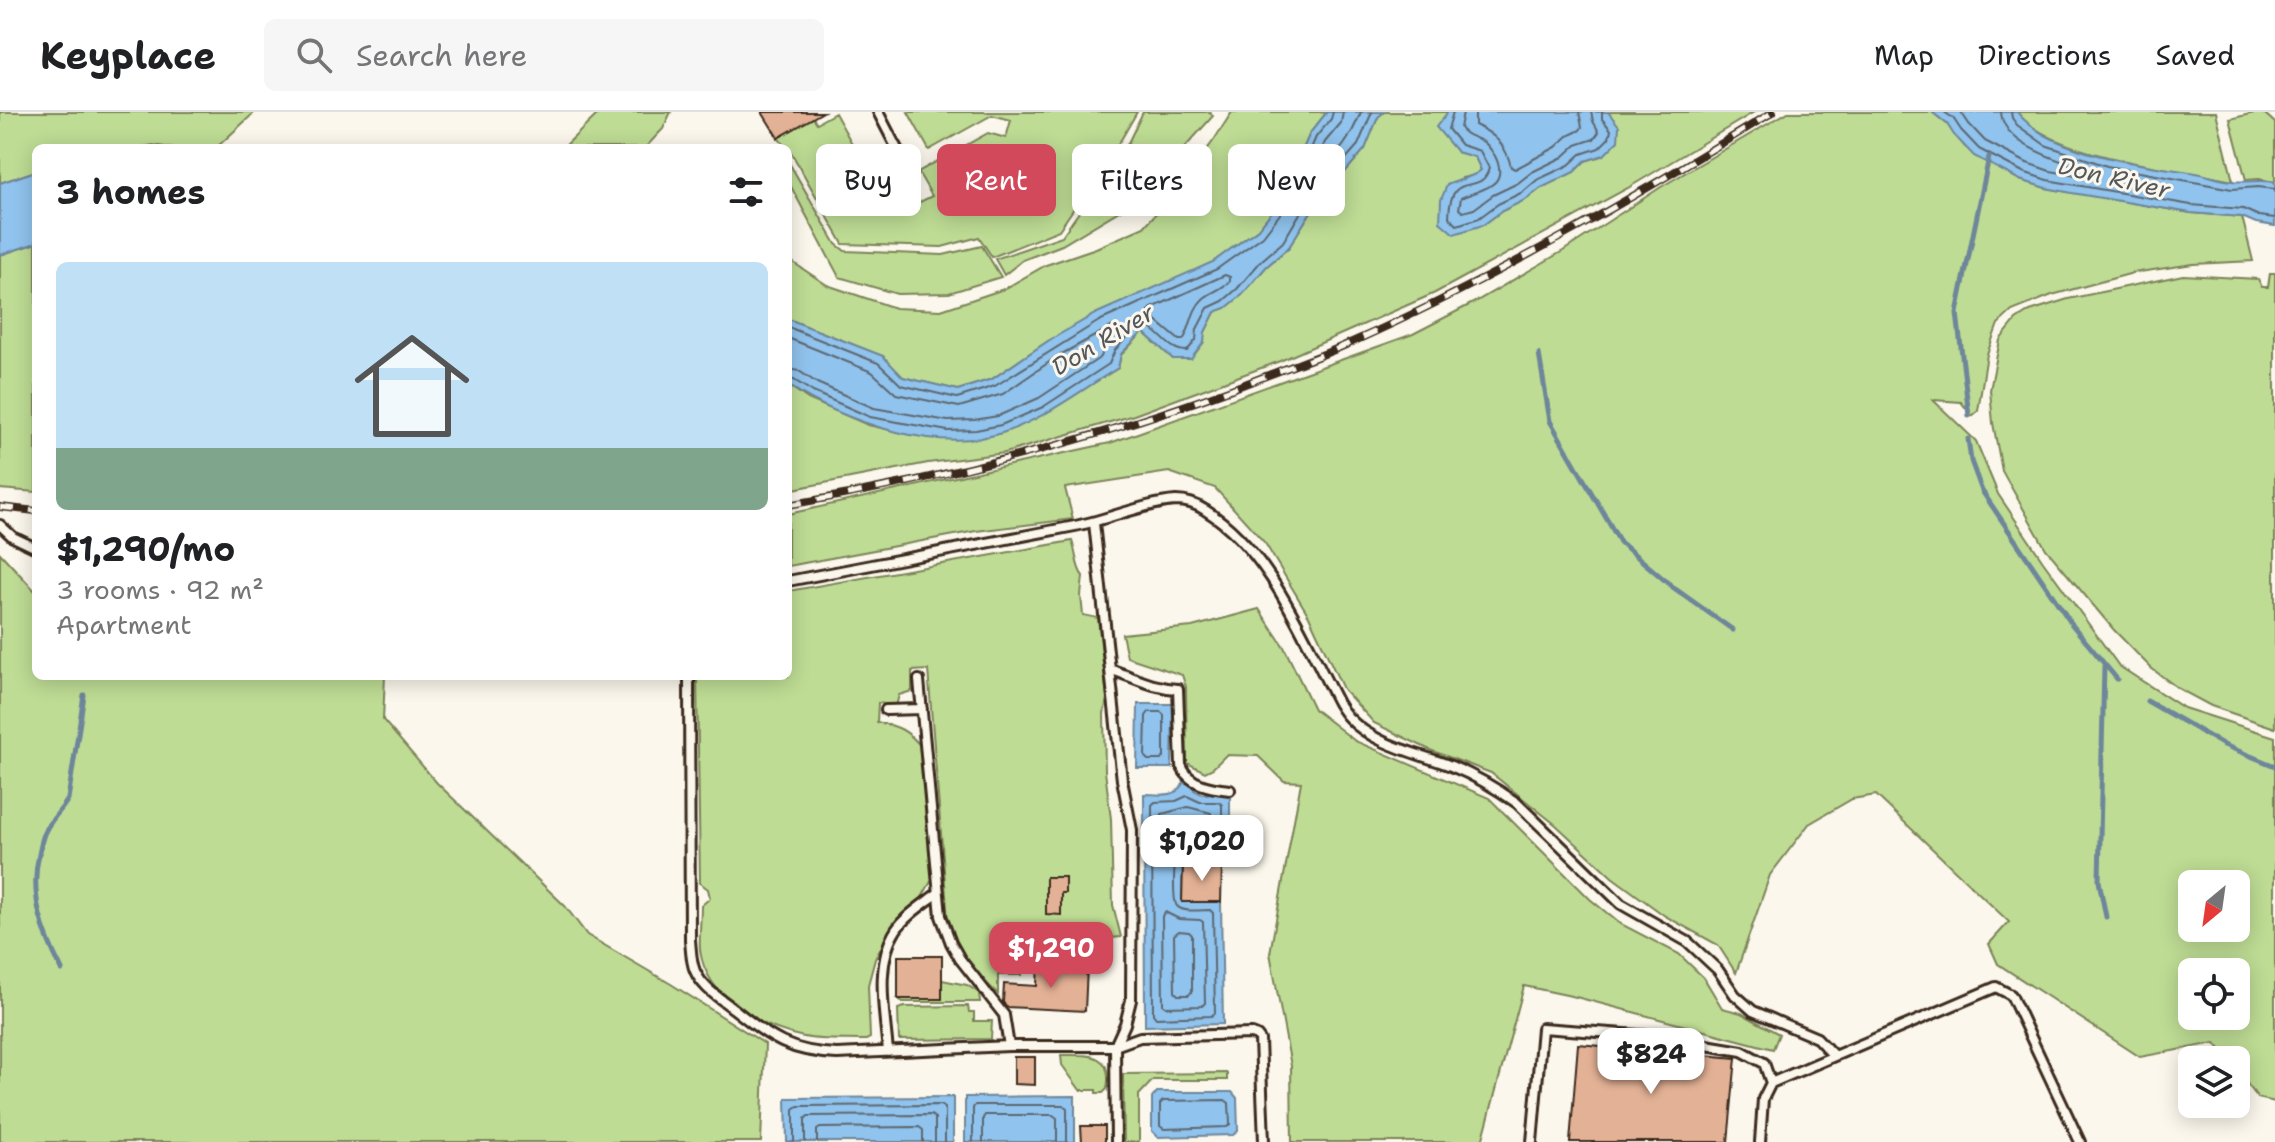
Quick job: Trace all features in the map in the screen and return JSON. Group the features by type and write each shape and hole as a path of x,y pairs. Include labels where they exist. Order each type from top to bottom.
{"lane":[{"path":"878,112 895,144"},
{"path":"792,580 1094,523 1173,501 1204,509 1227,526 1257,558 1281,595 1349,719 1389,743 1499,788 1621,904 1688,942 1718,970 1735,995 1753,1011 1817,1038 1833,1055"},
{"path":"1094,523 1122,780 1132,830 1131,1000 1115,1046 1116,1142"},
{"path":"0,525 13,537 32,546"},
{"path":"1112,670 1149,685 1178,689 1181,765 1184,773 1206,788 1230,790"},
{"path":"689,680 690,933 695,973 709,991 766,1035 786,1046 825,1054 1009,1046 1115,1046 1140,1037 1257,1036 1260,1040 1264,1142"},
{"path":"919,680 941,916 964,966 1004,1015 1009,1046"},
{"path":"886,710 922,709"},
{"path":"888,1052 884,984 889,946 904,920 938,893"},
{"path":"1760,1142 1763,1099 1771,1083 1996,987 2011,995 2080,1142"},
{"path":"1532,1142 1542,1028 1652,1036 1742,1051 1764,1063 1771,1083"}],"green space":[{"path":"0,112 255,112 220,144 32,144 32,172 0,183"},
{"path":"600,112 671,112 663,129 649,144 567,144"},
{"path":"908,112 1137,112 1118,144 1072,144 1072,211 1059,230 992,257 979,237 942,247 843,244 827,216 921,216 921,202 932,196 921,177 921,170 937,161 937,216 1056,216 1056,144 968,144 988,133 1006,138 1011,120 992,115 929,150"},
{"path":"1143,112 1210,112 1213,116 1188,144 1128,143"},
{"path":"1232,112 1327,112 1305,144 1228,144 1228,216 1268,216 1258,229 1213,262 1048,341 992,379 958,390 902,377 883,356 792,321 792,262 827,285 895,308 941,310 1004,289 1046,265 1144,227 1154,216 1212,216 1211,144"},
{"path":"1384,112 1448,112 1438,125 1457,152 1475,157 1481,170 1476,175 1462,178 1483,225 1541,188 1574,172 1585,161 1604,155 1608,112 1754,112 1628,188 1435,293 1280,361 1134,415 1005,453 928,463 792,489 792,388 808,399 868,425 899,432 1082,390 1118,368 1121,355 1143,332 1173,359 1205,332 1215,312 1242,295 1266,267 1289,247 1308,216 1345,216 1345,172 1365,149 1378,117"},
{"path":"1788,112 1932,112 1947,124 1965,147 2020,180 2046,188 2191,213 2242,217 2253,261 2193,264 2133,273 2052,295 2012,311 1998,324 1987,354 1978,411 1972,416 1961,402 1933,400 1976,441 1998,494 2119,666 2184,708 2275,737 2275,1102 2258,1098 2250,1087 2250,1046 2217,1046 2215,1043 2178,1046 2178,1050 2140,1057 1998,964 1989,944 2009,922 1876,795 1852,799 1809,824 1770,875 1736,973 1718,945 1665,916 1612,877 1556,825 1491,773 1430,750 1374,723 1343,689 1309,616 1265,543 1215,488 1169,472 1065,488 1073,519 976,531 792,565 792,513 1110,443 1413,334 1475,302"},
{"path":"2017,112 2216,112 2233,181 2086,151 2034,128"},
{"path":"2258,112 2275,123 2275,182 2246,180 2230,119"},
{"path":"835,113 852,144 816,144 816,196 792,154 792,144 784,144 778,138 813,118 817,123"},
{"path":"792,168 816,209 816,216 820,216 836,244 845,251 943,255 982,246 1001,277 949,293 897,294 839,277 792,189"},
{"path":"1076,216 1111,216 1062,245 1023,260 1004,275 995,259 1062,236"},
{"path":"32,244 32,492 0,489 0,255"},
{"path":"2270,273 2275,273 2275,728 2211,706 2179,689 2151,668 2114,630 2046,549 2002,471 1990,390 2000,340 2016,320 2030,311 2068,299 2183,275 2258,279 2262,287 2268,287"},
{"path":"1072,541 1083,576 1083,615 1098,618 1107,698 1104,714 1105,771 1111,819 1113,905 1121,937 1101,939 1096,934 1094,937 1058,942 1059,955 1047,956 1046,951 1030,951 1030,963 1022,963 1022,975 998,975 998,994 980,977 962,954 948,921 928,670 912,671 912,691 899,695 896,706 878,703 877,722 902,730 922,748 933,878 921,899 886,939 875,959 868,985 870,1038 835,1040 787,1033 754,1018 724,996 704,967 700,950 701,906 710,898 708,889 700,883 697,680 792,680 792,590"},
{"path":"0,553 32,588 32,680 385,680 383,720 437,783 565,906 587,935 765,1044 761,1142 0,1142"},
{"path":"1259,609 1284,647 1314,709 1355,741 1489,798 1590,899 1619,923 1679,954 1704,978 1722,1008 1741,1013 1779,1034 1773,1049 1524,986 1482,1142 1292,1142 1291,1066 1270,953 1301,782 1284,781 1258,756 1226,755 1205,772 1187,763 1186,687 1182,675 1127,657 1122,634 1192,627"},
{"path":"942,980 967,985 979,993 980,1002 903,1002 898,999 942,999"},
{"path":"968,1006 969,1012 974,1012 974,1021 992,1021 991,1039 899,1040 898,1009"},
{"path":"1061,1055 1089,1056 1103,1062 1107,1068 1107,1089 1103,1093 1080,1090 1062,1065"},
{"path":"1227,1073 1227,1080 1153,1080 1139,1095 1139,1142 1124,1142 1123,1074"}],"water":[{"path":"1327,112 1384,112 1378,117 1365,149 1345,172 1345,144 1305,144"},
{"path":"1448,112 1608,112 1619,126 1618,141 1604,155 1585,161 1574,172 1541,188 1483,225 1454,234 1440,222 1441,200 1447,185 1481,170 1475,157 1457,152 1436,127"},
{"name":"Don River","path":"1932,112 2017,112 2032,127 2052,139 2100,156 2228,180 2275,182 2275,226 2242,217 2191,213 2072,193 2020,180 1974,156 1947,124"},
{"path":"32,172 32,244 0,255 0,183"},
{"name":"Don River","path":"1268,216 1308,216 1289,247 1266,267 1242,295 1226,308 1215,312 1205,332 1204,342 1191,359 1173,359 1143,332 1121,354 1118,368 1035,419 1005,432 951,440 893,431 836,411 792,388 792,321 883,356 903,377 958,390 992,379 1095,314 1213,262 1258,229"},
{"path":"1138,704 1173,704 1172,768 1137,768"},
{"path":"1183,783 1192,783 1194,790 1202,794 1230,793 1230,844 1234,846 1234,863 1183,864 1182,902 1221,902 1223,1024 1145,1026 1144,794 1172,794"},
{"path":"1157,1092 1232,1092 1237,1098 1238,1131 1233,1135 1158,1137 1152,1131 1152,1098"},
{"path":"1075,1096 1075,1142 965,1142 965,1097"},
{"path":"953,1097 953,1142 787,1142 786,1098"}],"building":[{"path":"762,112 823,112 778,138"},
{"path":"1183,863 1222,864 1221,902 1182,902"},
{"path":"1046,877 1065,877 1061,915 1046,914"},
{"path":"898,956 942,956 942,999 898,999"},
{"path":"1038,964 1087,967 1085,1011 1006,1007 1003,1002 1004,984 1037,986"},
{"path":"1578,1044 1736,1058 1728,1142 1570,1142"},
{"path":"1014,1057 1035,1057 1035,1085 1014,1084"},
{"path":"1081,1126 1105,1126 1105,1142 1082,1142"}],"waterway":[{"path":"1969,416 1957,313 1989,157"},
{"path":"1539,354 1550,421 1620,542 1674,588 1733,630"},
{"path":"1968,439 1971,461 1982,491 2073,626 2117,679"},
{"path":"2104,666 2099,881 2106,917"},
{"path":"62,970 40,914 36,869 45,832 68,799 84,695"},
{"path":"2147,701 2224,745 2275,766"}],"railway":[{"path":"792,504 911,481 1033,452 1153,416 1330,352 1405,318 1512,263 1618,205 1773,112"},
{"path":"0,507 32,511"}]}
